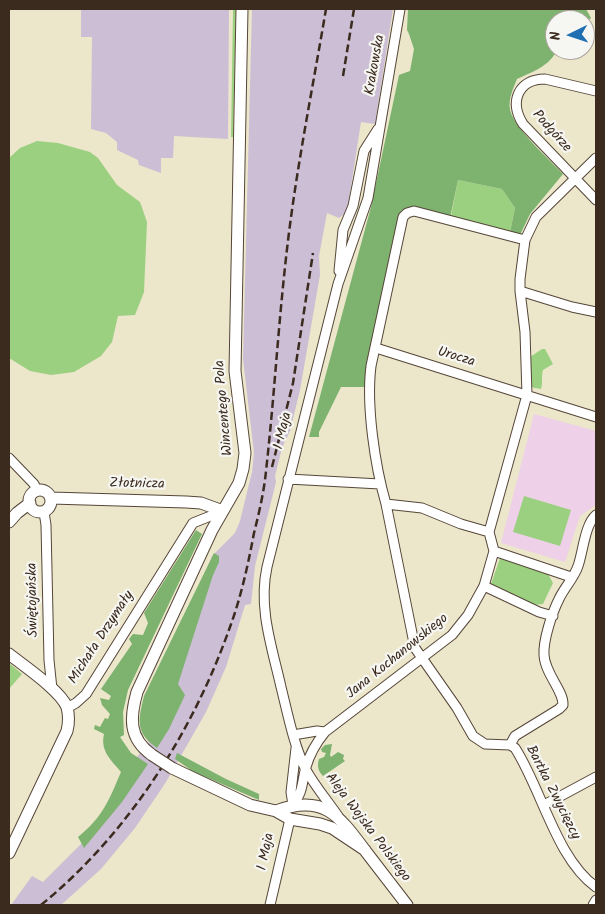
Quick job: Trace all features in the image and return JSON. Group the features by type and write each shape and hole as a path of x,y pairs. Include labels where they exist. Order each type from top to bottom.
{"street":[{"name":"Wincentego Pola","path":"242,9 235,371 245,453 242,475 222,511 137,692 133,715 134,732 140,745 172,768 250,805 276,811 290,819 332,828 365,850"},
{"name":"Krakowska","path":"379,126 400,9"},
{"name":"Podgórze","path":"596,91 539,79 526,83 519,92 517,99 517,113 523,124 596,200"},
{"path":"338,284 343,230 352,206 364,151 379,126"},
{"name":"1 Maja","path":"293,805 302,790 306,769 293,735 269,635 263,593 267,566 288,479 338,284 368,198 379,126"},
{"path":"571,577 494,550 489,532 527,395 525,332 520,292 525,240 536,217 596,158"},
{"name":"Bartka Zwycięzcy","path":"525,240 414,211 407,212 403,217 371,366 369,389 380,484 386,504 415,648 457,708 473,736 485,744 510,745 518,752 570,860 596,888"},
{"path":"520,292 596,312"},
{"name":"Urocza","path":"376,348 596,417"},
{"path":"9,458 34,484 37,491"},
{"path":"288,479 380,484"},
{"path":"37,491 47,493 51,498 50,506 44,512 35,510 30,504 31,496 37,491"},
{"name":"Złotnicza","path":"51,498 201,503 222,511"},
{"path":"9,522 17,513 30,504"},
{"path":"386,504 422,508 462,524 489,532"},
{"name":"Michała Drzymały","path":"67,708 86,694 193,523 222,511"},
{"name":"Świętojańska","path":"44,512 46,525 49,657 52,689"},
{"path":"510,745 515,736 559,709 563,704 562,697 547,671 544,660 545,641 558,600 578,567 590,522 596,515"},
{"name":"Jana Kochanowskiego","path":"306,769 316,744 326,732 460,627 484,586 494,550"},
{"path":"484,586 539,612 553,616"},
{"path":"9,654 61,698 67,708 69,718 67,731 9,853"},
{"path":"293,735 326,732"},
{"path":"296,747 316,744"},
{"name":"1 Maja","path":"270,905 293,805 291,792 296,747"},
{"name":"Aleja Wojska Polskiego","path":"306,769 312,781 338,817 358,839 407,905"},
{"path":"544,806 596,777"},
{"path":"276,811 293,805 303,804 318,807 338,817"},
{"path":"593,905 596,900"}],"shaded area":[{"path":"81,9 229,9 228,139 174,136 173,158 161,158 161,173 139,165 138,160 117,150 117,142 106,133 91,129 92,37 81,37"},
{"path":"252,9 393,9 375,124 361,122 347,212 339,218 327,213 319,256 320,275 300,390 290,431 282,448 275,476 276,482 255,566 251,604 245,605 226,667 206,712 166,782 135,828 101,869 61,905 11,905 32,876 43,882 89,836 115,798 124,772 149,743 142,732 212,556 235,533 240,521 252,472 254,453 243,359"},
{"path":"534,414 596,431 596,505 580,516 565,562 501,543"}],"green space":[{"path":"233,9 236,9 233,137 231,137"},
{"path":"408,9 586,9 545,10 545,60 550,60 534,71 517,79 511,94 510,110 518,126 563,174 530,214 520,235 510,232 515,208 502,189 458,180 450,218 409,207 401,211 366,387 341,387 319,432 319,437 309,437 371,207 399,75 410,71 414,49 407,30"},
{"path":"37,141 58,143 90,152 98,158 117,185 140,202 147,222 144,292 135,315 118,316 112,342 101,356 74,372 51,375 30,371 9,358 9,158 20,148"},
{"path":"458,180 502,189 515,208 509,236 450,221"},
{"path":"545,349 553,364 543,370 541,389 530,387 530,357"},
{"path":"524,496 571,510 560,546 513,532"},
{"path":"196,530 202,534 128,690 123,712 124,735 120,737 131,753 148,764 122,802 84,848 78,837 94,822 109,800 121,772 105,750 104,734 94,729 95,725 100,727 105,718 108,719 110,714 102,705 100,698 109,700 111,696 101,689 132,644 129,639 133,634 143,635 148,623 144,613"},
{"path":"214,553 219,556 219,562 213,575 178,684 185,695 169,729 157,748 145,737 140,725 140,712 144,696"},
{"path":"500,558 547,572 553,583 543,604 534,605 491,584"},
{"path":"9,663 22,674 9,689"},
{"path":"332,744 331,757 338,752 344,755 343,759 345,761 323,776 318,764 319,759 324,757 326,753 322,752 321,749 325,745"},
{"path":"177,753 259,794 259,800 194,772 175,759"}],"railway":[{"path":"41,905 73,877 102,846 129,814 154,779 197,705 215,666 234,616 247,569 264,487 290,227 326,9"},
{"path":"343,76 354,9"},
{"path":"272,467 293,383 313,253"}]}
